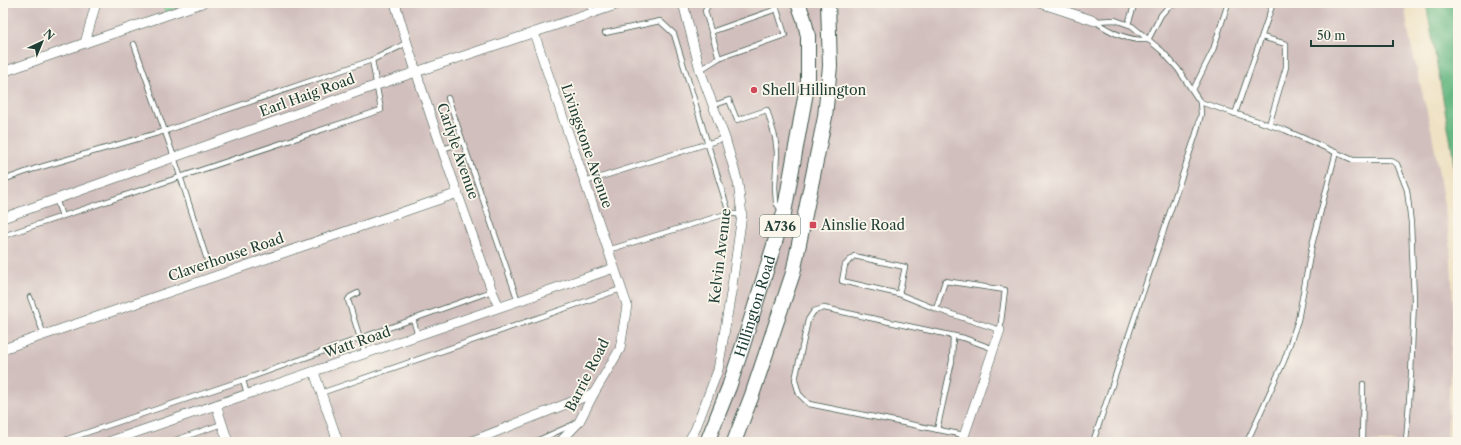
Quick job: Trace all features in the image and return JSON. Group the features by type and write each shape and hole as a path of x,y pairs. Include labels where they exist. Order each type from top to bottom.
{"main road":[{"name":"Hillington Road","path":"707,442 732,380 784,213 808,81 808,36 798,3"},
{"name":"Hillington Road","path":"734,442 793,273 825,118 830,66 828,3"}],"street":[{"path":"85,43 96,3"},
{"path":"3,72 202,3"},
{"name":"Carlyle Avenue","path":"395,3 458,193 492,292 499,307"},
{"name":"Earl Haig Road","path":"3,218 377,85 417,73 622,3"},
{"name":"Kelvin Avenue","path":"683,3 700,70 725,138 738,183 742,215 718,370 695,430 688,442"},
{"path":"1040,3 1095,21"},
{"name":"Livingstone Avenue","path":"534,33 614,268"},
{"name":"Claverhouse Road","path":"3,349 458,193"},
{"name":"Watt Road","path":"108,442 614,268"},
{"name":"Barrie Road","path":"560,442 579,422 620,349 627,305 614,268"},
{"path":"963,439 1000,330"},
{"path":"314,372 338,442"},
{"path":"470,442 594,393"},
{"path":"216,405 228,442"}],"lane":[{"path":"589,3 592,13"},
{"path":"709,3 704,11 720,58"},
{"path":"700,70 720,58 785,35 776,3"},
{"path":"1128,24 1135,3"},
{"path":"1148,40 1160,15 1168,7 1178,3"},
{"path":"1193,90 1213,50 1228,3"},
{"path":"1235,114 1273,3"},
{"path":"711,32 777,9"},
{"path":"1093,442 1196,134 1201,114 1200,102 1193,90 1162,51 1128,24 1115,20 1095,21"},
{"path":"605,33 660,21 674,34 729,213"},
{"path":"1095,21 1111,32 1129,39 1148,40"},
{"path":"1262,37 1286,44 1286,67 1269,125"},
{"path":"3,180 34,169 164,132 372,60 407,42"},
{"path":"134,44 174,157 209,266"},
{"path":"3,236 381,110 372,60"},
{"path":"448,98 518,301"},
{"path":"712,106 729,100 737,120 767,110 775,137 777,152 775,186 776,203 784,213"},
{"path":"1200,102 1285,130 1353,160 1390,160 1397,164 1407,190 1411,222 1414,300 1411,375 1406,442"},
{"path":"585,182 725,138"},
{"path":"443,149 463,142"},
{"path":"1247,442 1284,362 1298,320 1312,245 1336,152"},
{"path":"56,199 62,216"},
{"path":"608,250 729,213 742,215"},
{"path":"899,294 905,268 854,256 845,265 842,281 899,294 936,309 1000,330 1005,290 945,281 936,309"},
{"path":"321,393 621,289"},
{"path":"59,442 243,380 492,292"},
{"path":"358,293 350,297 348,300 365,354"},
{"path":"30,298 44,335"},
{"path":"963,439 937,430 809,404 799,394 795,380 808,320 814,311 824,308 953,336 994,349"},
{"path":"414,319 418,336"},
{"path":"937,430 952,361 953,336"},
{"path":"243,380 247,394"},
{"path":"1362,442 1363,384"},
{"path":"534,442 579,422"},
{"path":"170,442 222,424"}],"shaded area":[{"path":"3,3 1404,3 1410,41 1432,133 1450,240 1453,303 1447,442 3,442"}],"green space":[{"path":"162,3 190,3 165,12"},
{"path":"1426,3 1458,3 1458,202 1452,149"}],"place":[{"name":"Shell Hillington","path":"754,90"},
{"name":"Ainslie Road","path":"813,225"}]}
